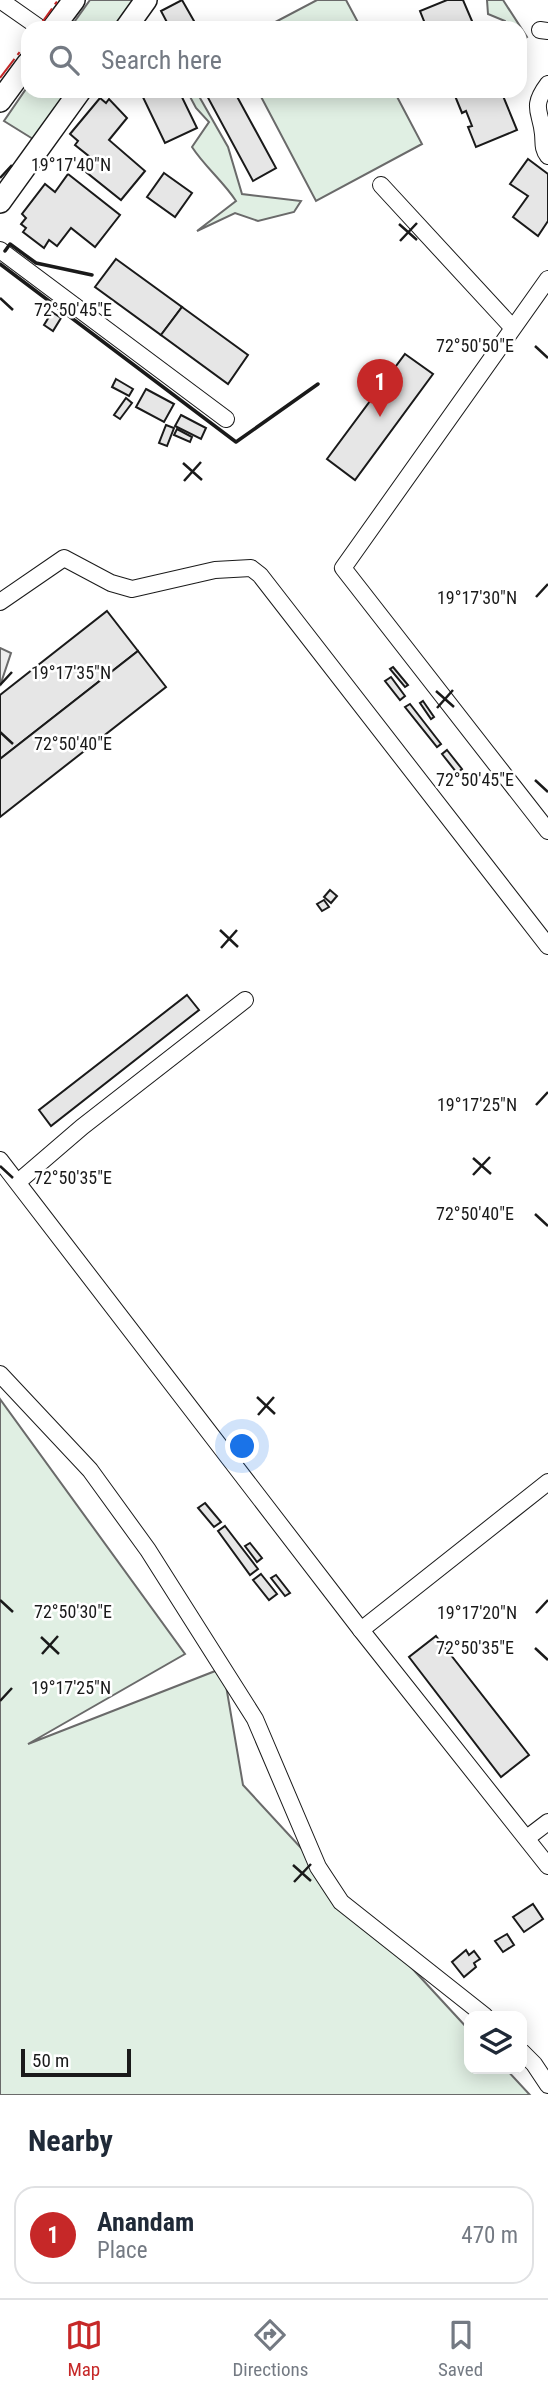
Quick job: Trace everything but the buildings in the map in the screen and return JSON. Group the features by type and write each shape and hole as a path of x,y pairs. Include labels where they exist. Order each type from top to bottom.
{"main road":[{"path":"59,21 74,0"},
{"path":"131,21 146,0"},
{"path":"0,101 21,72"},
{"path":"0,202 75,98"}],"street":[{"path":"0,0 30,21"},
{"path":"548,84 536,113 543,130 543,148 548,156"},
{"path":"382,185 512,327"},
{"path":"0,250 226,419"},
{"path":"548,279 343,568 548,831"},
{"path":"0,602 64,558 111,583 132,589 215,570 251,568 268,585 548,946"},
{"path":"18,1182 82,1127 245,1000"},
{"path":"0,1160 361,1630 548,1866"},
{"path":"0,1374 90,1470 148,1550 255,1719 318,1867 341,1902 479,2011"},
{"path":"361,1630 548,1482"},
{"path":"527,1838 548,1822"},
{"path":"527,2057 548,2085"}],"green space":[{"path":"90,0 134,0 119,21 75,21"},
{"path":"317,0 346,0 357,21 277,21"},
{"path":"487,0 503,0 517,21 505,21 488,14"},
{"path":"21,96 63,98 33,139 4,121"},
{"path":"191,98 200,98 228,147 242,194 301,201 294,212 258,221 235,213 197,231 236,201 192,147 209,122"},
{"path":"262,98 398,98 422,144 316,201"},
{"path":"0,1399 185,1654 28,1744 223,1668 243,1785 464,2025 464,2074 511,2074 530,2095 0,2095"}],"shaded area":[{"path":"0,648 11,653 0,686"}],"wall":[{"path":"5,251 10,244 36,263 92,275"},
{"path":"0,264 236,442 318,384"}],"power":[{"path":"43,21 58,0"},
{"path":"0,78 21,50"}],"place":[{"name":"Anandam","path":"380,417"}]}
